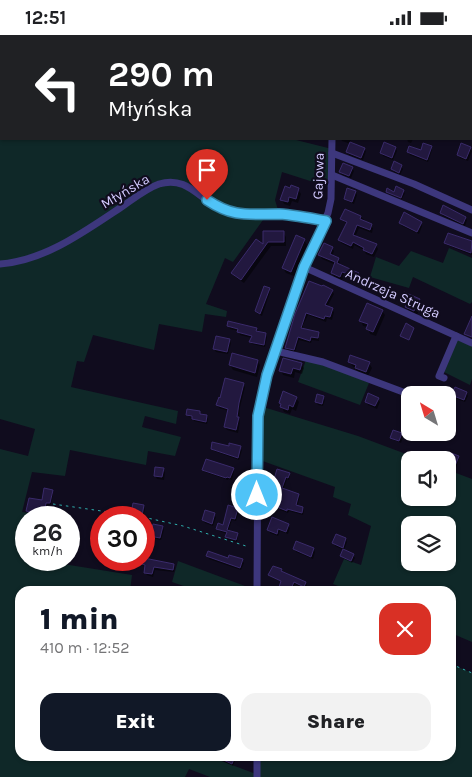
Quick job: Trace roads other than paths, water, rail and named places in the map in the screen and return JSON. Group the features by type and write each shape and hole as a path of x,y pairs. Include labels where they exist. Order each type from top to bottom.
{"street":[{"name":"Gajowa","path":"257,586 258,416 267,375 304,267 326,221 331,199 332,140"},
{"path":"332,153 414,184 472,210"},
{"path":"332,175 472,233"},
{"name":"Młyńska","path":"0,264 14,263 31,258 62,243 147,190 159,184 170,182 184,184 221,209 240,214 295,215 326,221"},
{"name":"Andrzeja Struga","path":"304,267 472,343"},
{"path":"444,378 439,376 456,336"},
{"path":"276,351 323,362 401,391"},
{"path":"256,777 257,761"}]}
